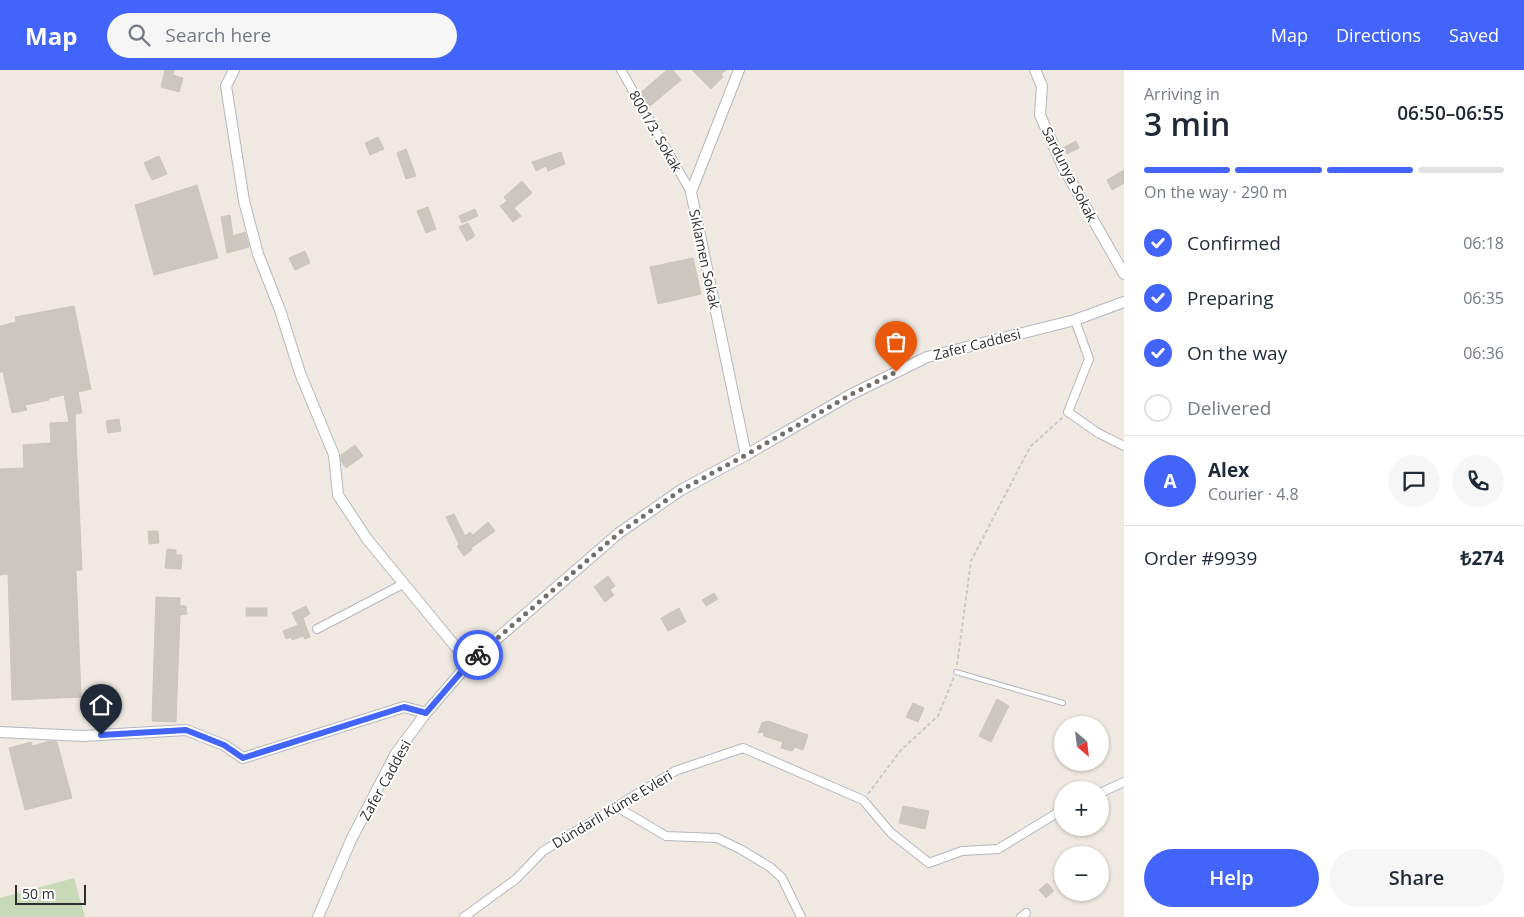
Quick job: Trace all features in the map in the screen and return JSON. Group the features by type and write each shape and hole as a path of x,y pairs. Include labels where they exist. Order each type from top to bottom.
{"street":[{"path":"234,70 226,86 244,201 258,254 280,310 300,373 334,455 338,495 367,539 469,663"},
{"name":"8001/3. Sokak","path":"621,70 691,192"},
{"name":"Sıklamen Sokak","path":"739,70 691,192 746,455"},
{"name":"Sardunya Sokak","path":"1035,70 1042,86 1040,115 1063,167 1124,274"},
{"name":"Zafer Caddesi","path":"318,917 351,840 396,754 426,713 469,663 619,533 681,490 850,395 927,357 1075,320 1124,302"},
{"path":"1075,320 1089,359 1068,412 1098,433 1124,446"},
{"path":"317,629 403,584"},
{"path":"0,732 83,736 186,730 224,745 243,758 404,707 426,713"},
{"name":"Dündarli Küme Evleri","path":"464,917 516,879 544,851 675,771 742,748 863,800 891,833 928,863 962,851 998,849 1054,815"},
{"path":"1109,789 1124,782"},
{"path":"617,807 666,836 717,838 740,849 770,867 782,878 801,917"}],"lane":[{"path":"956,672 1062,704"}],"path":[{"path":"863,800 901,750 938,716 956,672 971,561 1030,447 1068,412"}],"green space":[{"path":"74,878 85,917 0,917 0,898"}],"building":[{"path":"165,70 174,70 173,75 183,78 179,92 161,87"},
{"path":"667,70 673,70 681,80 649,107 640,93"},
{"path":"692,70 726,70 721,74 723,77 711,89"},
{"path":"378,137 384,149 370,155 365,143"},
{"path":"1076,141 1079,148 1067,154 1063,148"},
{"path":"406,149 416,176 406,179 397,153"},
{"path":"561,152 565,164 548,171 546,166 536,171 532,162"},
{"path":"159,156 167,174 152,180 144,163"},
{"path":"1124,170 1124,183 1112,190 1107,180"},
{"path":"522,181 532,193 514,208 521,216 513,222 500,206 507,201 504,197"},
{"path":"197,185 218,258 154,275 135,205"},
{"path":"428,207 436,229 426,233 417,211"},
{"path":"475,209 478,216 462,223 459,216"},
{"path":"230,215 233,236 245,232 249,247 227,253 221,217"},
{"path":"468,223 475,236 467,241 459,227"},
{"path":"305,251 310,263 295,270 289,258"},
{"path":"693,258 701,294 658,304 650,267"},
{"path":"74,306 91,389 78,392 82,413 75,414 82,570 76,570 81,697 12,700 8,574 0,575 0,469 24,468 23,445 51,443 50,423 69,422 64,395 25,405 27,410 12,413 3,372 0,372 0,326 16,322 15,317"},
{"path":"119,419 121,431 108,433 106,421"},
{"path":"355,445 363,456 346,468 341,461 341,455"},
{"path":"454,514 465,536 470,532 473,535 488,522 495,531 471,548 472,550 464,556 457,546 459,544 446,517"},
{"path":"148,531 158,531 159,543 149,544"},
{"path":"167,549 176,550 176,555 182,555 181,569 165,568"},
{"path":"608,576 615,586 610,590 614,595 605,602 594,587"},
{"path":"714,593 718,599 706,606 702,600"},
{"path":"156,597 180,598 180,606 186,606 187,614 180,615 176,722 152,721"},
{"path":"306,606 310,614 303,618 310,637 305,639 303,636 292,640 291,637 286,639 283,631 298,625 292,613"},
{"path":"246,608 267,608 267,616 246,616"},
{"path":"679,608 686,622 668,631 661,618"},
{"path":"997,699 1009,706 991,742 979,736"},
{"path":"913,703 924,708 918,722 906,717"},
{"path":"768,721 808,735 803,750 795,747 792,751 781,748 783,742 764,736 763,732 758,733 762,723"},
{"path":"50,741 57,742 72,798 25,810 9,748 31,742 32,746"},
{"path":"903,806 929,811 925,829 899,823"},
{"path":"1047,883 1054,891 1046,898 1039,890"}],"way so far":[{"path":"478,655 619,533 681,490 850,395 896,372"}],"route":[{"path":"101,735 186,730 224,745 243,758 404,707 426,713 478,655"}]}
